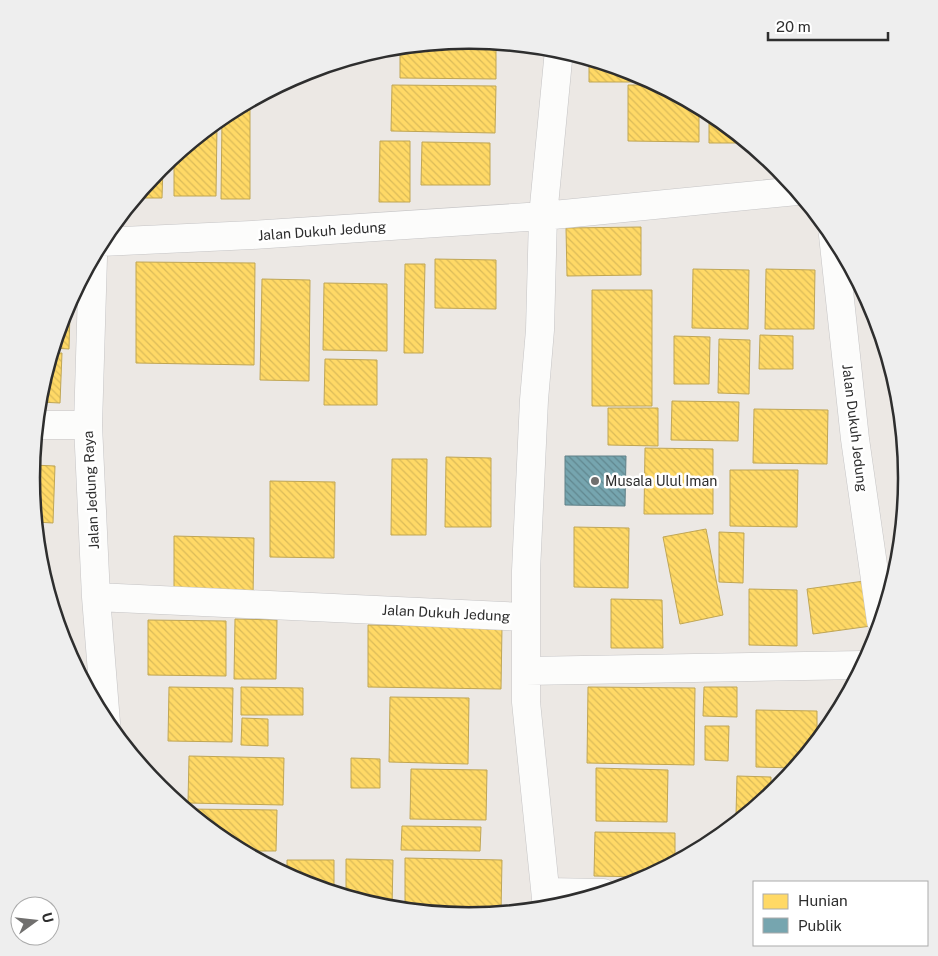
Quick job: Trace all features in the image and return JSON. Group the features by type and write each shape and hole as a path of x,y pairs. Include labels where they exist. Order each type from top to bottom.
{"street":[{"name":"Jalan Dukuh Jedung","path":"547,900 526,702 526,617 534,400 540,330 543,216 558,58"},
{"name":"Jalan Dukuh Jedung","path":"111,242 252,235 543,216 789,192"},
{"name":"Jalan Dukuh Jedung","path":"835,254 855,439 879,604"},
{"name":"Jalan Jedung Raya","path":"93,272 88,425 96,597 104,704"},
{"path":"44,425 88,425"},
{"name":"Jalan Dukuh Jedung","path":"96,597 526,617"},
{"path":"526,671 855,665"}],"building: Hunian":[{"path":"441,50 496,50 496,79 400,78 400,55"},
{"path":"589,67 633,82 589,82"},
{"path":"392,85 496,86 495,133 391,131"},
{"path":"628,85 640,85 659,93 699,116 699,142 628,141"},
{"path":"250,109 250,199 221,199 222,128"},
{"path":"709,122 736,143 709,143"},
{"path":"217,131 216,196 174,196 174,167 186,155"},
{"path":"380,141 410,141 410,202 379,202"},
{"path":"422,142 490,143 490,185 421,185"},
{"path":"163,178 162,198 144,198"},
{"path":"641,227 641,275 567,276 566,228"},
{"path":"435,259 496,260 496,309 435,308"},
{"path":"136,262 255,263 254,365 136,363"},
{"path":"405,264 425,264 423,353 404,353"},
{"path":"693,269 749,270 748,329 692,328"},
{"path":"766,269 815,270 814,329 765,329"},
{"path":"262,279 310,280 309,381 260,380"},
{"path":"324,283 387,284 387,351 323,350"},
{"path":"592,290 652,290 652,406 592,406"},
{"path":"70,323 69,349 60,348"},
{"path":"760,335 793,336 793,369 759,369"},
{"path":"674,336 710,337 709,384 674,384"},
{"path":"719,339 750,340 749,394 718,393"},
{"path":"59,353 62,353 60,403 47,402"},
{"path":"325,359 377,360 377,405 324,405"},
{"path":"672,401 739,402 738,441 671,440"},
{"path":"608,408 658,408 658,446 608,445"},
{"path":"754,409 828,410 827,464 753,463"},
{"path":"645,448 713,449 713,514 644,514"},
{"path":"446,457 491,458 491,527 445,527"},
{"path":"392,459 427,459 426,535 391,535"},
{"path":"40,465 55,466 53,523 43,522"},
{"path":"730,470 798,470 797,527 730,526"},
{"path":"270,481 335,482 334,558 270,557"},
{"path":"574,527 629,528 628,588 574,587"},
{"path":"706,529 723,615 680,624 663,537"},
{"path":"719,532 744,533 743,583 719,582"},
{"path":"174,536 254,538 253,596 174,595"},
{"path":"864,581 871,626 813,634 807,589"},
{"path":"749,589 797,590 797,646 749,645"},
{"path":"611,599 662,600 663,648 611,648"},
{"path":"235,619 277,620 276,679 234,679"},
{"path":"148,620 226,621 226,676 148,675"},
{"path":"368,625 502,627 501,689 368,687"},
{"path":"169,687 233,688 232,742 168,741"},
{"path":"241,687 303,688 303,715 241,715"},
{"path":"588,687 695,688 694,765 587,763"},
{"path":"704,687 737,687 737,717 703,716"},
{"path":"390,697 469,698 468,764 389,762"},
{"path":"756,710 817,711 817,728 785,768 756,767"},
{"path":"242,718 268,719 268,746 241,745"},
{"path":"705,726 729,726 728,761 705,760"},
{"path":"189,756 284,758 283,805 188,803"},
{"path":"351,758 380,759 380,788 351,788"},
{"path":"596,768 668,770 667,822 596,821"},
{"path":"411,769 487,770 486,820 410,819"},
{"path":"737,776 771,777 771,782 736,813"},
{"path":"197,809 277,810 276,851 254,850"},
{"path":"402,826 481,827 480,851 401,850"},
{"path":"595,832 675,833 675,855 626,877 594,876"},
{"path":"405,858 502,860 501,906 441,906 405,902"},
{"path":"346,859 393,860 392,900 346,888"},
{"path":"287,860 334,860 334,885 305,874 287,866"}],"building: Publik":[{"name":"Musala Ulul Iman","path":"565,456 626,456 625,506 565,505"}],"place":[{"name":"Musala Ulul Iman","path":"595,481"}]}
